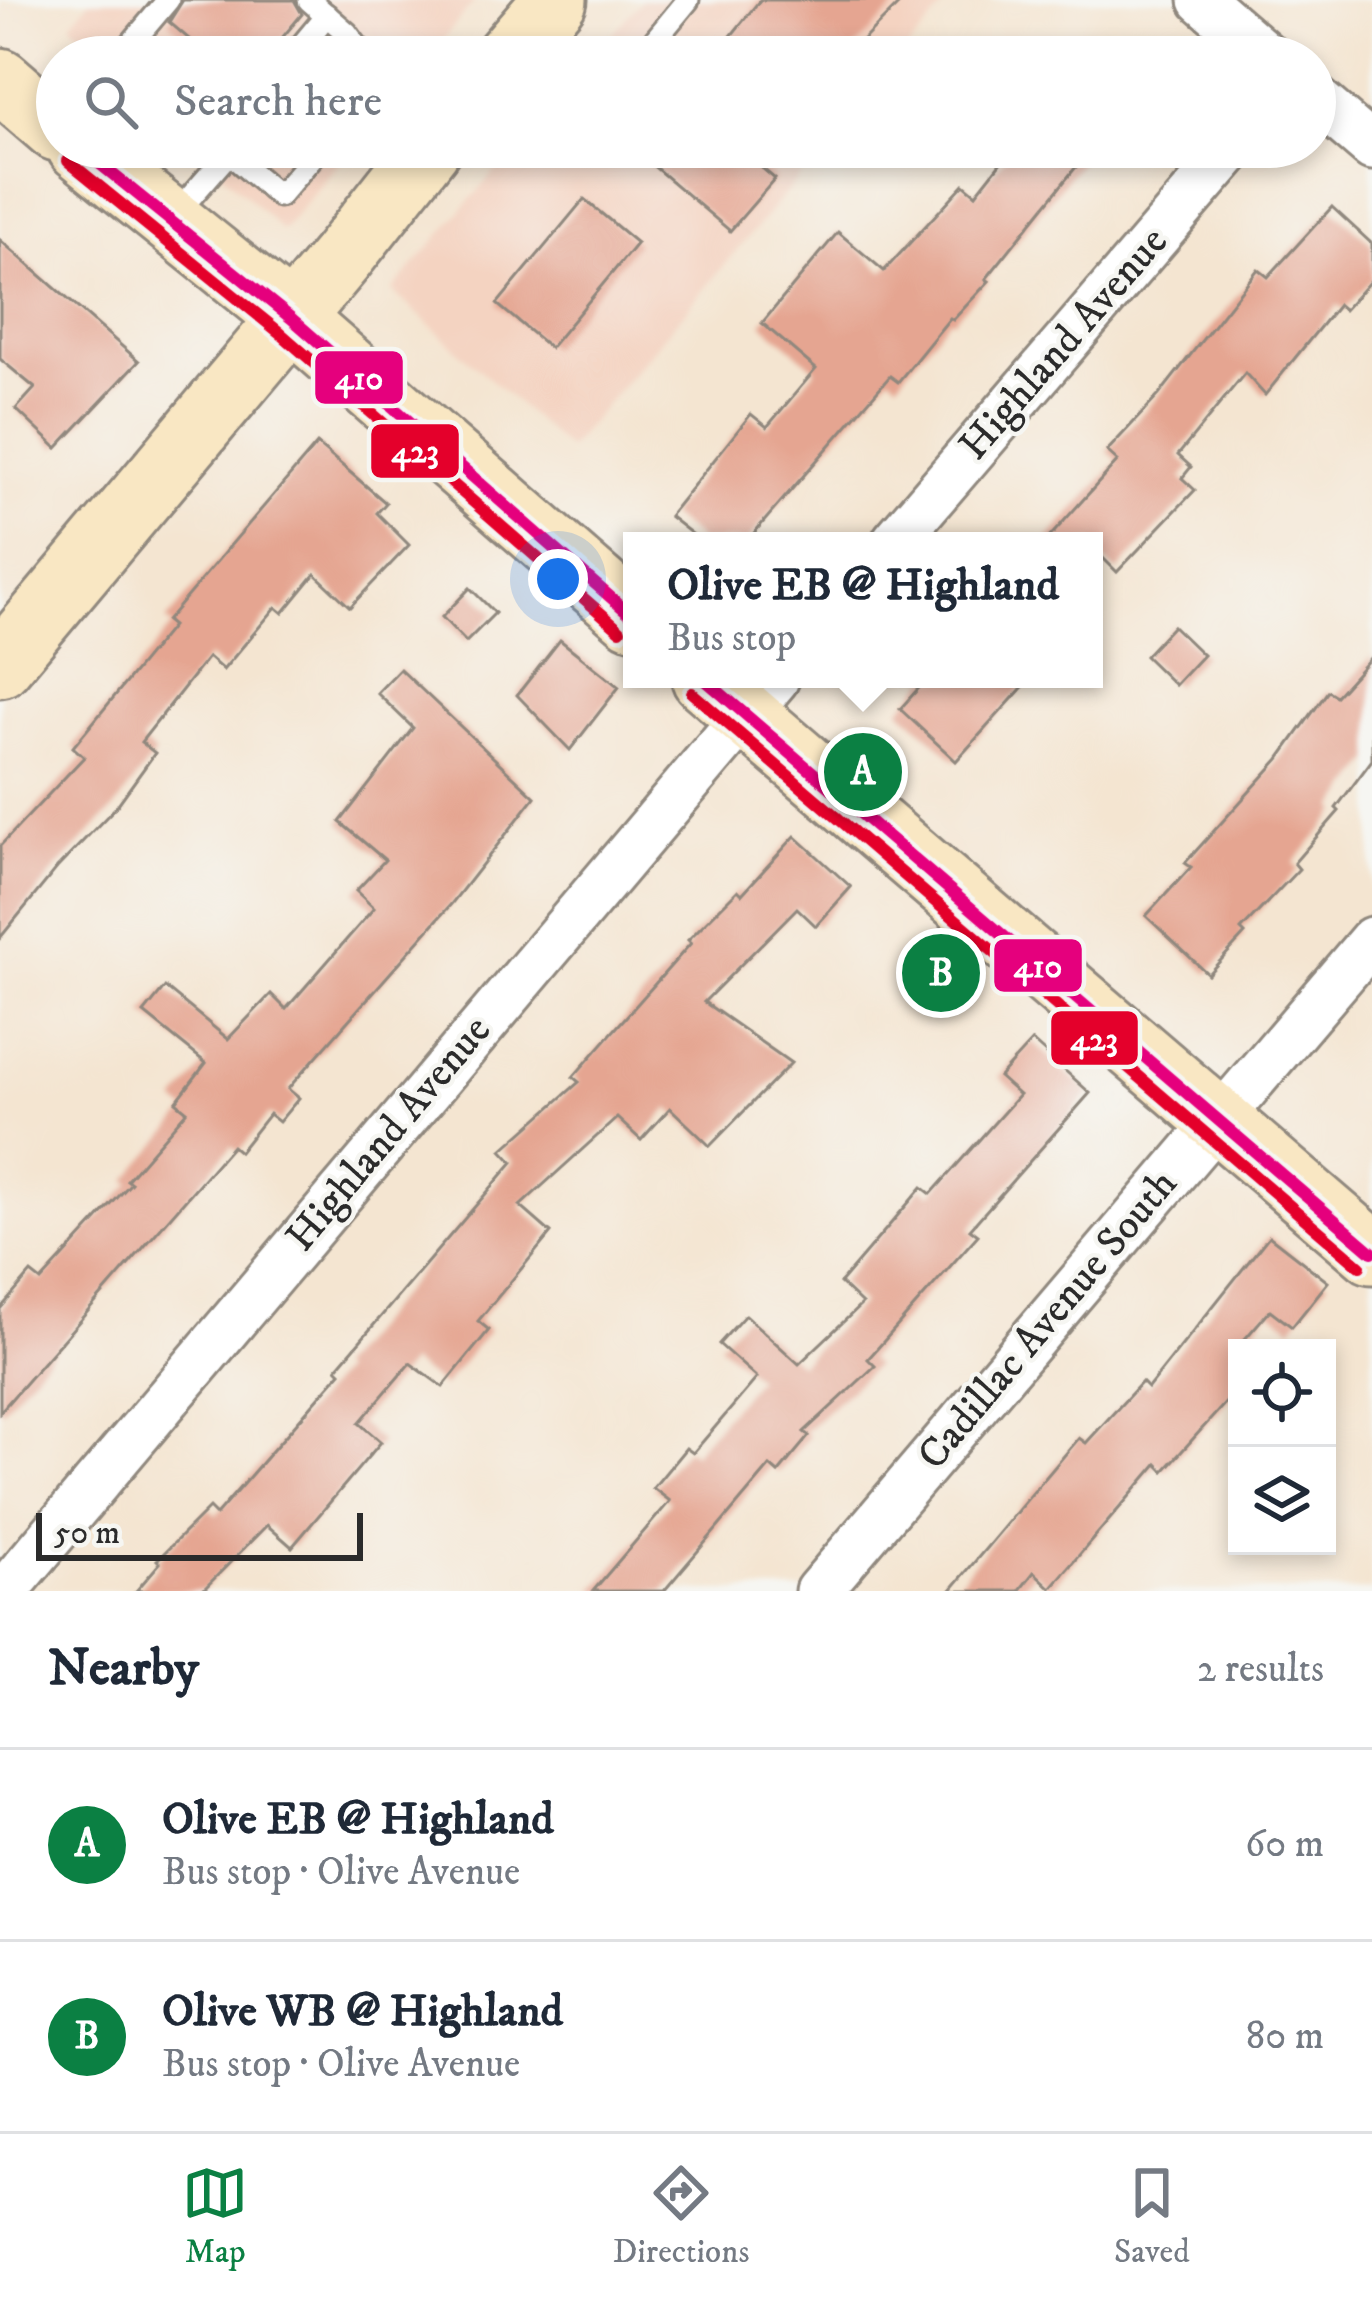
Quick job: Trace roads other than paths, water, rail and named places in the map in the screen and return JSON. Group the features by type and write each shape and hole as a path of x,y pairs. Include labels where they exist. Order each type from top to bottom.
{"main road":[{"path":"528,36 555,0"},
{"path":"0,80 36,111"},
{"path":"104,168 291,318 623,608"},
{"path":"0,665 412,168"},
{"path":"742,691 1217,1120 1372,1252"}],"street":[{"path":"1202,0 1244,36"},
{"path":"1336,116 1372,148"},
{"name":"Highland Avenue","path":"903,532 1216,168"},
{"name":"Highland Avenue","path":"5,1591 742,691"},
{"name":"Cadillac Avenue South","path":"818,1591 1372,940"}],"lane":[{"path":"138,36 168,0"},
{"path":"658,36 688,0"},
{"path":"303,36 318,7 349,36"},
{"path":"169,222 211,168"},
{"path":"246,168 278,196 299,168"}],"place":[{"name":"Olive EB @ Highland","path":"863,772"},
{"name":"Olive WB @ Highland","path":"941,973"}]}
